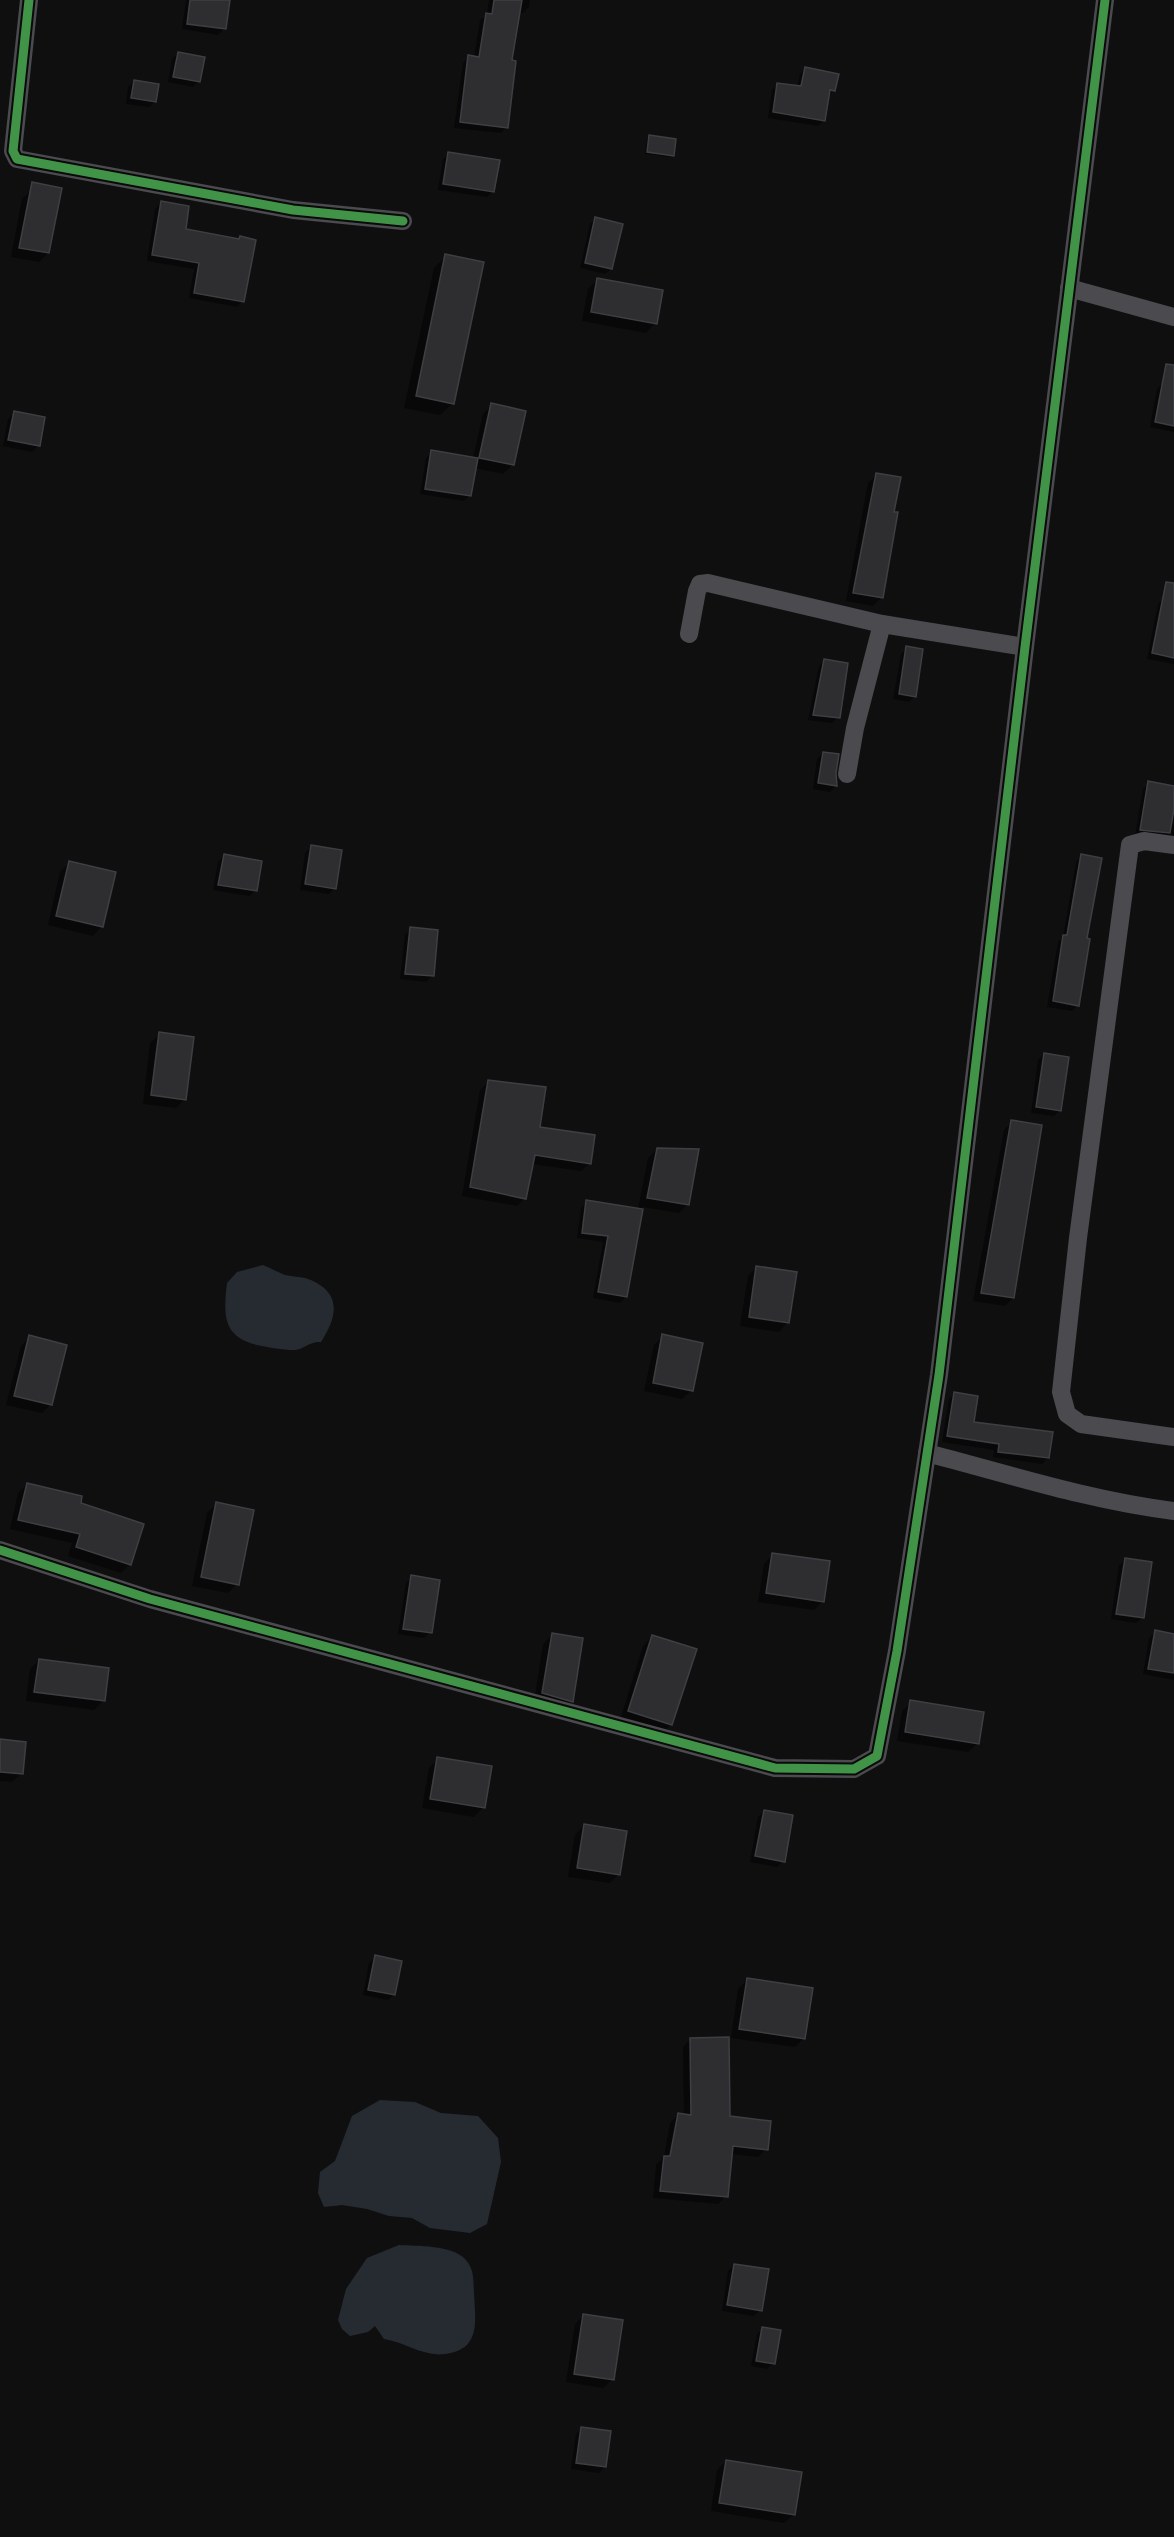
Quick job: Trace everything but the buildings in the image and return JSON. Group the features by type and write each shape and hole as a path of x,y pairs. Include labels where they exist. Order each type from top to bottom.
{"street":[{"path":"29,0 13,151 17,159 293,210 403,221"},
{"path":"0,1550 150,1599 776,1768 854,1769 877,1756 897,1651 939,1375 1024,647 1105,0"},
{"path":"1069,288 1174,317"},
{"path":"689,634 697,591 700,584 708,583 882,624 1024,647"},
{"path":"847,774 855,728 882,624"},
{"path":"1174,844 1144,841 1130,845 1078,1238 1061,1392 1067,1414 1081,1424 1174,1437"},
{"path":"927,1453 1053,1486 1147,1508 1174,1511"}],"shaded area":[{"path":"263,1265 285,1275 308,1279 327,1291 334,1306 331,1323 321,1342 295,1350 283,1349 249,1343 233,1332 226,1316 227,1283 237,1272"},
{"path":"380,2100 415,2102 441,2113 478,2116 498,2138 501,2162 487,2224 470,2233 430,2228 412,2218 389,2216 367,2209 342,2205 324,2207 318,2193 320,2172 335,2161 352,2116"},
{"path":"399,2245 424,2246 452,2251 468,2263 473,2275 474,2332 471,2340 457,2351 437,2354 422,2351 384,2339 375,2326 368,2332 350,2336 342,2329 338,2320 346,2289 367,2258"}],"cycle path":[{"path":"29,0 13,151 17,159 293,210 403,221"},
{"path":"0,1550 150,1599 775,1768 854,1769 877,1756 897,1651 939,1375 1025,647 1105,0"}]}
